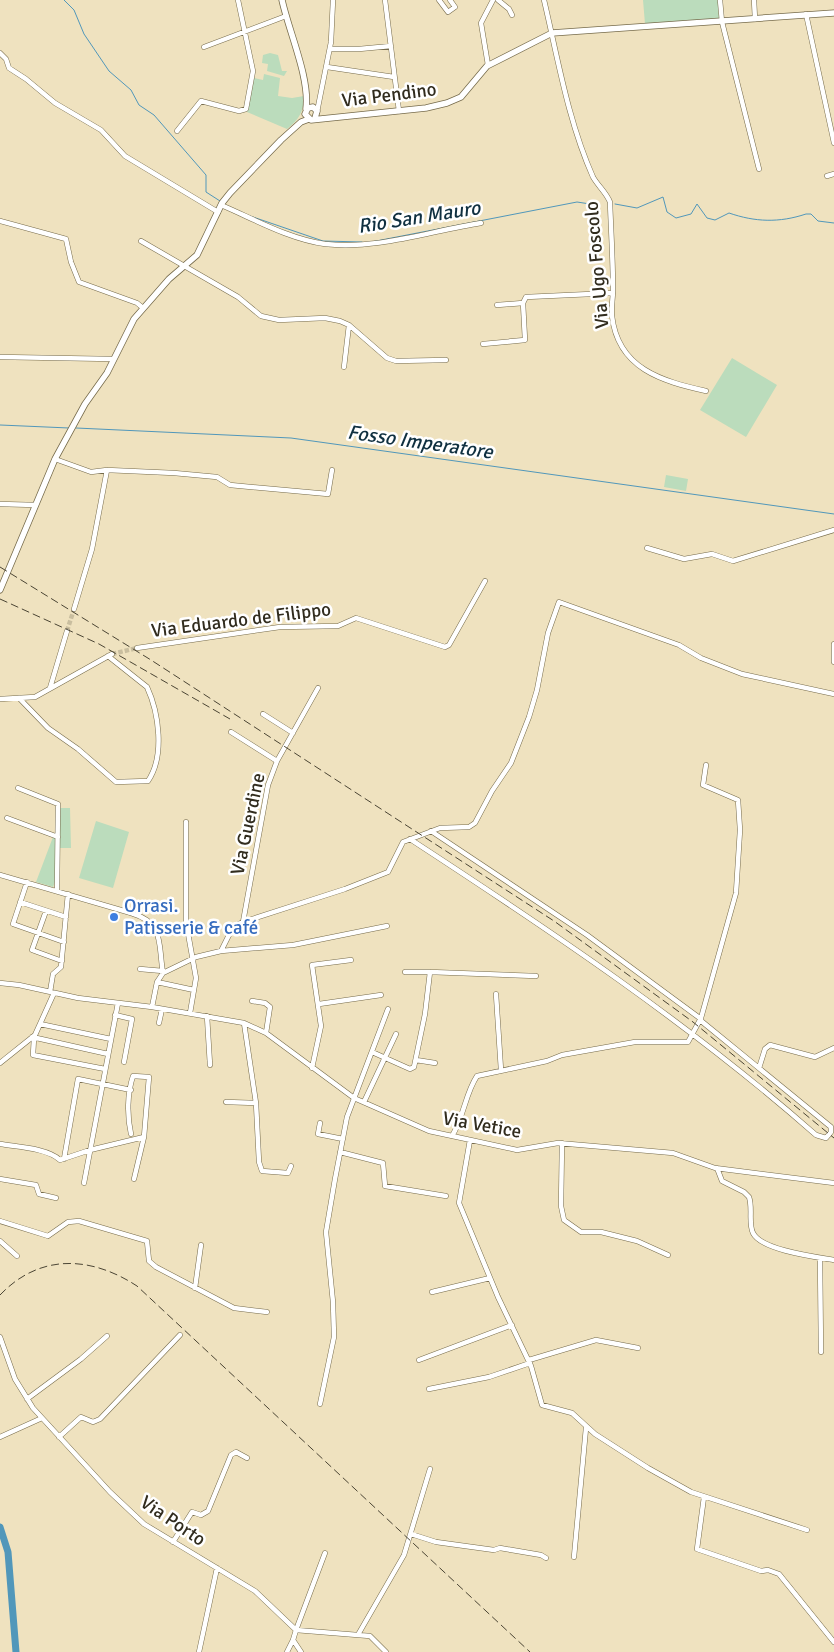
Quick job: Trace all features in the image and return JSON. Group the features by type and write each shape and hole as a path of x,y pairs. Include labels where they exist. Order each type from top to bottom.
{"main road":[{"path":"1,587 55,459 129,326 169,279 197,255 222,203 265,155 312,113 282,0"},
{"path":"552,34 834,13"},
{"name":"Via Pendino","path":"312,113 326,118 399,111 426,108 461,97 478,73 488,65 552,34"}],"street":[{"path":"177,131 201,101 240,111 246,109 253,80 238,0"},
{"path":"312,113 320,101 327,67 333,0"},
{"path":"385,0 399,111"},
{"path":"439,0 448,12 455,7 450,0"},
{"path":"488,65 481,23 493,0"},
{"path":"498,0 512,15"},
{"name":"Via Ugo Foscolo","path":"544,0 572,122 594,179 605,190 610,202 612,316 620,345 634,362 650,374 672,383 706,391"},
{"path":"720,0 722,22 759,169"},
{"path":"754,0 755,19"},
{"path":"806,14 834,143"},
{"path":"204,47 286,16"},
{"path":"330,49 391,46"},
{"path":"0,53 6,59 9,68 26,79 55,103 100,130 125,156 218,212"},
{"path":"327,67 394,77"},
{"path":"827,176 834,174"},
{"path":"222,203 287,233 324,244 367,245 481,223"},
{"path":"0,221 66,239 71,262 79,282 137,303 143,308"},
{"path":"141,241 238,297 261,316 279,320 324,318 349,325 387,358 396,362 446,360"},
{"path":"483,344 525,340 523,303 525,298 613,293"},
{"path":"497,305 523,303"},
{"path":"344,367 349,325"},
{"path":"0,357 112,359"},
{"path":"55,459 91,472 107,470 174,472 217,477 230,485 328,494 332,470"},
{"path":"74,609 92,548 107,470"},
{"path":"0,504 35,505"},
{"path":"647,548 684,559 712,554 733,561 834,530"},
{"name":"Via Eduardo de Filippo","path":"137,648 280,627 338,626 356,618 445,647 449,645 485,581"},
{"path":"221,951 233,927 243,922 344,890 388,872 403,842 440,828 472,826 492,791 508,769 535,700 548,633 559,602 679,645 701,658 742,674 834,694"},
{"path":"50,688 67,631"},
{"path":"834,644 834,662"},
{"path":"0,699 35,697 110,655 147,687 150,694 157,728 158,751 154,770 148,781 116,782 78,749 48,728 19,698"},
{"name":"Via Guerdine","path":"243,922 268,785 277,761 318,688"},
{"path":"263,714 293,733"},
{"path":"231,732 277,761"},
{"path":"452,1136 461,1123 472,1083 476,1076 547,1061 562,1055 635,1042 688,1042 694,1035 701,1020 734,900 740,830 738,800 703,785 706,765"},
{"path":"18,788 58,804 57,891"},
{"path":"7,818 58,837"},
{"path":"186,822 186,922 196,978 190,1013"},
{"path":"410,839 548,929 694,1035 816,1135 826,1138 831,1132 831,1126 701,1020 581,930 431,831"},
{"path":"0,875 138,915 152,922 156,932 163,972 158,982 152,1007"},
{"path":"27,882 13,924 64,942"},
{"path":"0,1063 33,1038 40,1024 52,992 53,974 61,967 68,894"},
{"path":"20,902 66,918"},
{"path":"46,911 32,950 62,961"},
{"path":"140,969 163,972 193,959 221,951 293,945 387,926"},
{"path":"312,1068 321,1026 312,965 351,960"},
{"path":"405,972 536,976"},
{"path":"372,1052 410,1069 414,1068 426,1014 430,972"},
{"path":"158,982 194,990"},
{"name":"Via Vetice","path":"0,983 244,1023 266,1033 354,1098 429,1131 517,1150 562,1143 673,1153 717,1168 834,1184"},
{"path":"496,994 501,1070"},
{"path":"319,1004 381,995"},
{"path":"252,1001 265,1003 270,1007 266,1033"},
{"path":"84,1183 118,1003"},
{"path":"159,1022 162,1009"},
{"path":"320,1404 334,1337 333,1302 326,1232 340,1152 354,1098 388,1009"},
{"path":"116,1015 132,1019 124,1062"},
{"path":"207,1016 210,1065"},
{"path":"244,1023 256,1103 259,1162 262,1171 288,1173 291,1166"},
{"path":"40,1024 111,1039"},
{"path":"364,1102 396,1034"},
{"path":"33,1038 108,1054"},
{"path":"33,1038 33,1055 105,1069"},
{"path":"759,1068 765,1049 770,1045 815,1057 834,1048"},
{"path":"416,1060 435,1063"},
{"path":"131,1134 127,1118 133,1076 149,1077 144,1137 134,1179"},
{"path":"64,1159 78,1080 131,1090"},
{"path":"226,1102 256,1103"},
{"path":"320,1123 318,1134 343,1139"},
{"path":"0,1144 40,1152 57,1157 60,1160 90,1150 144,1137"},
{"path":"470,1140 459,1204 490,1278 529,1362 542,1405 572,1413 586,1428 648,1468 691,1492 807,1530"},
{"path":"562,1143 561,1206 564,1220 581,1232 601,1232 637,1242 668,1255"},
{"path":"340,1152 383,1163 385,1186 446,1196"},
{"path":"717,1168 722,1181 744,1192 749,1198 752,1229 755,1236 776,1248 834,1260"},
{"path":"0,1179 36,1185 39,1194 56,1198"},
{"path":"0,1222 48,1236 68,1222 79,1221 147,1241 152,1265 234,1308 267,1312"},
{"path":"0,1241 17,1256"},
{"path":"195,1288 201,1245"},
{"path":"820,1258 821,1352"},
{"path":"432,1292 490,1278"},
{"path":"419,1360 512,1325"},
{"path":"59,1437 81,1417 95,1422 100,1419 180,1335"},
{"path":"27,1399 81,1359 107,1336"},
{"name":"Via Porto","path":"0,1337 15,1379 27,1399 110,1492 140,1520 255,1591 296,1630"},
{"path":"429,1389 489,1377 596,1340 638,1348"},
{"path":"0,1437 42,1418"},
{"path":"574,1557 586,1428"},
{"path":"173,1542 192,1512 201,1515 208,1511 231,1455 236,1452 247,1458"},
{"path":"360,1634 401,1561 430,1470"},
{"path":"704,1497 697,1548 761,1571 768,1570 779,1574 834,1642"},
{"path":"411,1534 436,1542 494,1550 500,1548 546,1558"},
{"path":"287,1652 325,1553"},
{"path":"199,1652 218,1568"},
{"path":"296,1630 370,1636 386,1652"},
{"path":"293,1640 300,1652"}],"green space":[{"path":"643,0 718,0 719,19 645,24"},
{"path":"270,53 278,55 282,71 287,71 284,76 267,71 268,64 262,63 263,55"},
{"path":"264,74 280,78 278,96 292,98 304,96 300,115 287,129 247,112 254,78 263,80"},
{"path":"732,358 777,385 746,437 700,410"},
{"path":"666,475 688,479 686,491 664,487"},
{"path":"59,808 70,808 71,848 60,848"},
{"path":"96,821 129,832 113,888 79,878"},
{"path":"53,837 57,838 57,877 53,887 36,882"}],"waterway":[{"name":"Rio San Mauro","path":"64,0 74,10 84,34 109,71 131,90 139,105 154,115 206,175 206,192 220,201"},
{"name":"Rio San Mauro","path":"615,204 637,208 663,197 667,212 676,218 691,214 697,204 707,218 715,220 729,213 758,220 786,219 811,214 818,221 834,223"},
{"name":"Rio San Mauro","path":"371,242 577,202 590,204"},
{"name":"Rio San Mauro","path":"250,216 323,241 362,242"},
{"name":"Fosso Imperatore","path":"0,425 69,428"},
{"name":"Fosso Imperatore","path":"76,428 291,438 834,514"},
{"path":"0,1527 8,1552 16,1652"}],"tunnel":[{"path":"67,631 74,609"},
{"path":"112,654 137,648"}],"railway":[{"path":"0,567 151,660 554,921 693,1022 834,1138"},
{"path":"0,599 99,644 230,719"},
{"path":"0,1295 15,1281 32,1272 49,1266 66,1264 102,1269 120,1276 137,1286 530,1652"}],"place":[{"name":"Orrasi. Patisserie & café","path":"114,917"}]}
